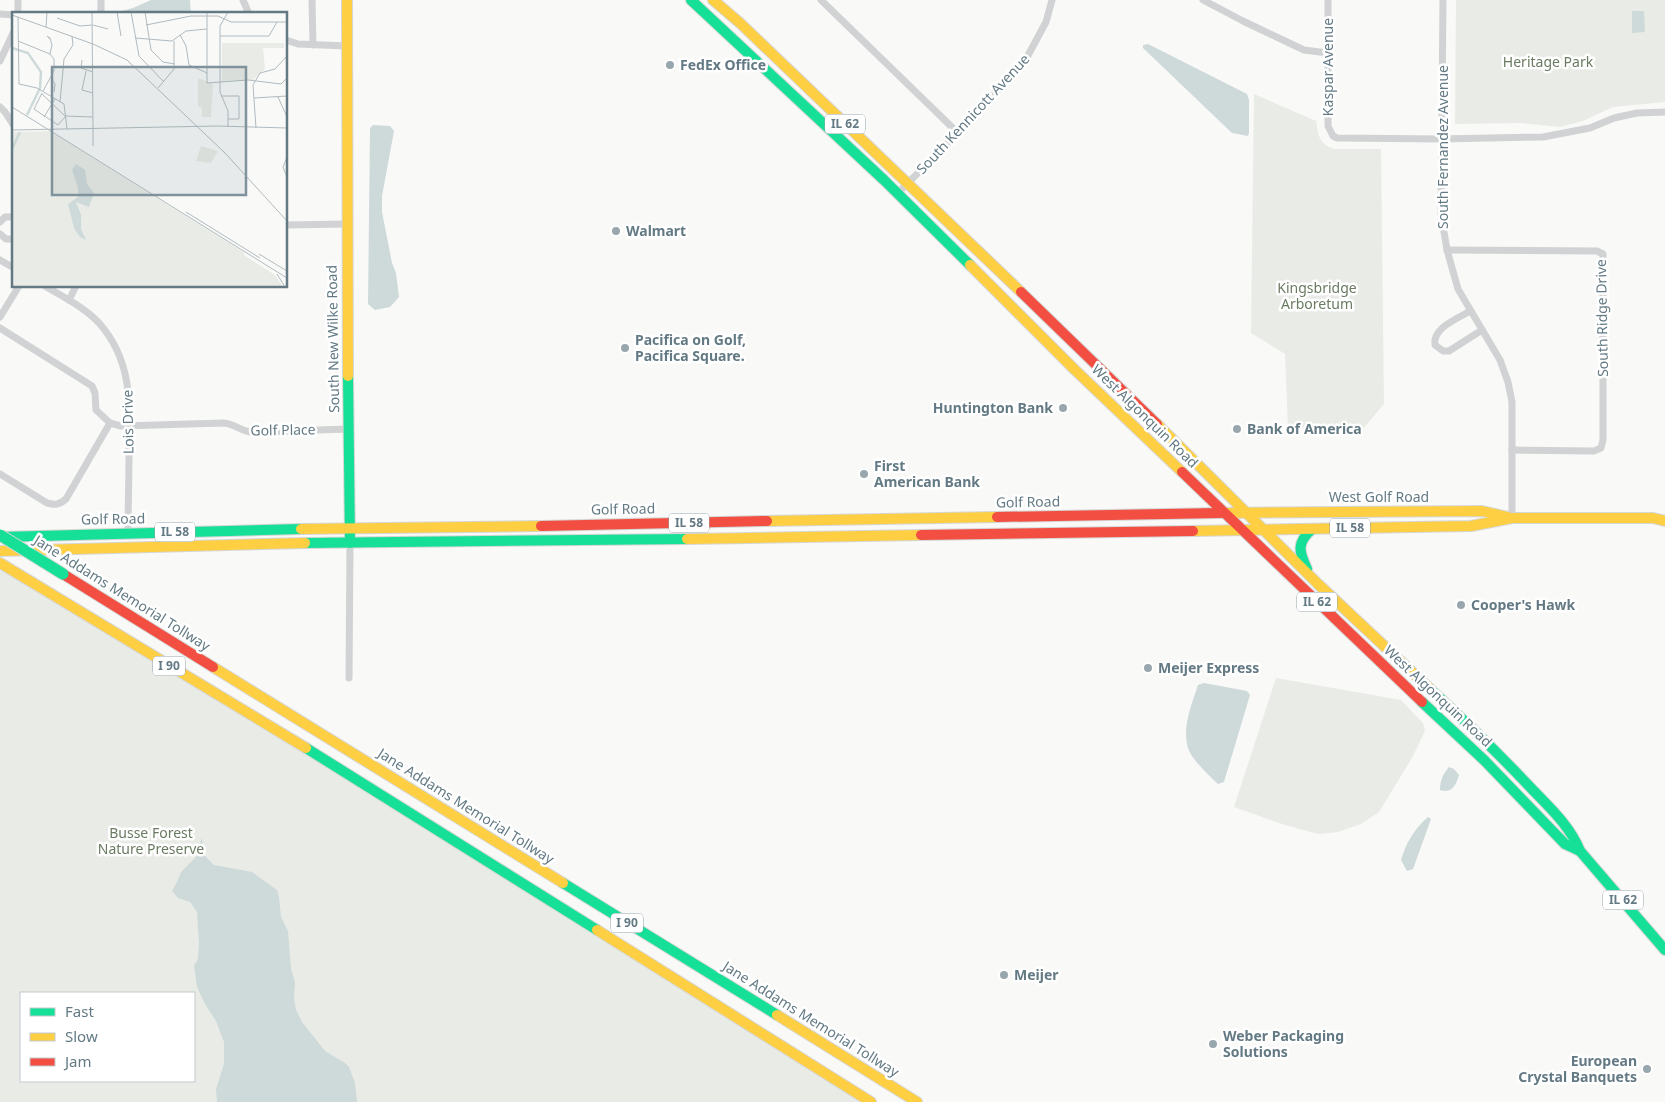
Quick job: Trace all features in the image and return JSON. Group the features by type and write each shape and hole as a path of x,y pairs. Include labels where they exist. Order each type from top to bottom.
{"main road":[{"name":"South New Wilke Road","path":"347,0 350,543"},
{"name":"West Algonquin Road","path":"691,0 898,194 1074,369 1484,761 1565,844 1580,851"},
{"name":"West Algonquin Road","path":"713,0 740,23 1014,285 1311,577 1488,743 1563,822 1575,839 1580,851 1665,950"},
{"name":"Golf Road","path":"0,536 1246,512"},
{"name":"West Golf Road","path":"1246,512 1482,512 1512,518"},
{"name":"West Golf Road","path":"1243,529 1471,526 1512,518 1653,518 1665,516"},
{"name":"West Golf Road","path":"1653,518 1665,521"},
{"name":"Golf Road","path":"0,550 268,543 713,540 1243,529"},
{"path":"1311,577 1300,554 1300,546 1306,534 1312,529"},
{"name":"Jane Addams Memorial Tollway","path":"0,536 917,1102"},
{"name":"I 90","path":"0,563 333,765 872,1102"}],"street":[{"path":"244,0 248,12"},
{"path":"312,0 313,45"},
{"path":"821,0 958,133"},
{"name":"South Kennicott Avenue","path":"898,194 1025,61 1046,22 1052,0"},
{"path":"1203,0 1304,50 1328,53"},
{"name":"Kaspar Avenue","path":"1328,0 1328,126 1331,133 1337,138 1441,140"},
{"name":"South Fernandez Avenue","path":"1443,0 1441,214 1447,250 1458,289 1500,360 1508,382 1512,402 1512,518"},
{"path":"0,61 12,36"},
{"path":"0,41 8,45"},
{"path":"288,41 298,44 347,46"},
{"path":"0,107 12,123"},
{"path":"1441,140 1543,137 1590,128 1614,118 1637,113 1665,112"},
{"path":"0,222 5,217 12,217"},
{"path":"288,225 347,224"},
{"path":"0,234 6,239 12,239"},
{"name":"South Ridge Drive","path":"1447,250 1597,251 1603,254 1603,430 1601,448 1594,451 1512,450"},
{"path":"0,260 12,267"},
{"path":"0,317 18,288"},
{"name":"Lois Drive","path":"48,288 87,312 98,322 116,350 125,371 128,384 130,426 128,534"},
{"path":"69,300 75,288"},
{"path":"1470,311 1439,331 1434,340 1435,345 1443,351 1449,351 1482,330"},
{"path":"0,328 92,386 95,393 96,410 110,423 66,499 61,504 46,503 0,474"},
{"name":"Golf Place","path":"110,423 130,426 224,423 232,424 242,431 250,432 349,429"},
{"name":"South New Wilke Road","path":"350,543 350,678"}],"green space":[{"name":"Heritage Park","path":"1456,0 1665,0 1665,102 1613,107 1583,121 1560,127 1520,123 1455,124"},
{"name":"Kingsbridge Arboretum","path":"1254,94 1316,121 1322,141 1329,147 1334,149 1381,149 1384,404 1362,430 1288,429 1285,354 1251,333"},
{"name":"Busse Forest Nature Preserve","path":"0,563 872,1102 0,1102"},
{"path":"1276,678 1401,700 1423,723 1425,731 1412,758 1379,812 1361,824 1338,832 1318,834 1285,825 1234,807"}],"shaded area":[{"path":"151,0 190,0 191,12 117,12 133,8"},
{"path":"1632,11 1644,11 1645,32 1632,33"},
{"path":"1148,44 1247,94 1249,100 1248,136 1232,133 1143,48 1143,45"},
{"path":"373,125 390,126 394,131 382,196 382,212 392,263 396,273 399,297 390,307 375,310 368,304 370,128"},
{"path":"1204,683 1247,691 1250,695 1224,782 1218,784 1191,755 1186,737 1187,722 1198,685"},
{"path":"1449,767 1454,769 1459,775 1458,779 1450,790 1440,790 1442,777"},
{"path":"1428,817 1431,819 1413,869 1407,871 1401,860 1403,854 1415,831"},
{"path":"202,838 204,855 214,865 252,872 277,890 281,917 288,931 291,969 295,982 294,998 296,1010 302,1022 325,1051 349,1067 355,1083 357,1102 217,1102 216,1089 224,1064 224,1042 216,1021 197,987 194,966 198,959 199,943 197,912 190,902 178,898 172,891 181,872 197,856"}],"traffic: fast":[{"path":"691,0 884,180 970,265"},
{"path":"348,376 350,543"},
{"path":"1,537 301,529"},
{"path":"1307,569 1300,548 1303,539 1312,529"},
{"path":"0,535 63,574"},
{"path":"305,543 687,539"},
{"path":"1430,689 1469,725 1552,810 1571,833 1580,851 1665,950"},
{"path":"1422,702 1485,761 1565,844 1580,851"},
{"path":"306,748 597,930"},
{"path":"563,883 777,1015"}],"traffic: slow":[{"path":"347,0 348,376"},
{"path":"713,0 740,23 1021,292"},
{"path":"970,265 1074,369 1182,472"},
{"path":"1157,424 1318,584 1430,689"},
{"path":"1220,513 1482,511 1508,517"},
{"path":"767,521 997,517"},
{"path":"1193,531 1471,526 1512,518 1653,518 1665,521"},
{"path":"301,529 541,526"},
{"path":"687,539 921,535"},
{"path":"0,551 305,543"},
{"path":"0,563 306,748"},
{"path":"213,667 563,883"},
{"path":"597,930 871,1102"},
{"path":"777,1015 917,1102"}],"traffic: jam":[{"path":"1021,292 1157,424"},
{"path":"1182,472 1422,702"},
{"path":"997,517 1220,513"},
{"path":"541,526 767,521"},
{"path":"921,535 1193,531"},
{"path":"63,574 213,667"}],"place":[{"name":"FedEx Office","path":"670,65"},
{"name":"Walmart","path":"616,231"},
{"name":"Pacifica on Golf, Pacifica Square.","path":"625,348"},
{"name":"Huntington Bank","path":"1063,408"},
{"name":"Bank of America","path":"1237,429"},
{"name":"First American Bank","path":"864,474"},
{"name":"Cooper's Hawk","path":"1461,605"},
{"name":"Meijer Express","path":"1148,668"},
{"name":"Meijer","path":"1004,975"},
{"name":"Weber Packaging Solutions","path":"1213,1044"},
{"name":"European Crystal Banquets","path":"1647,1069"}]}
